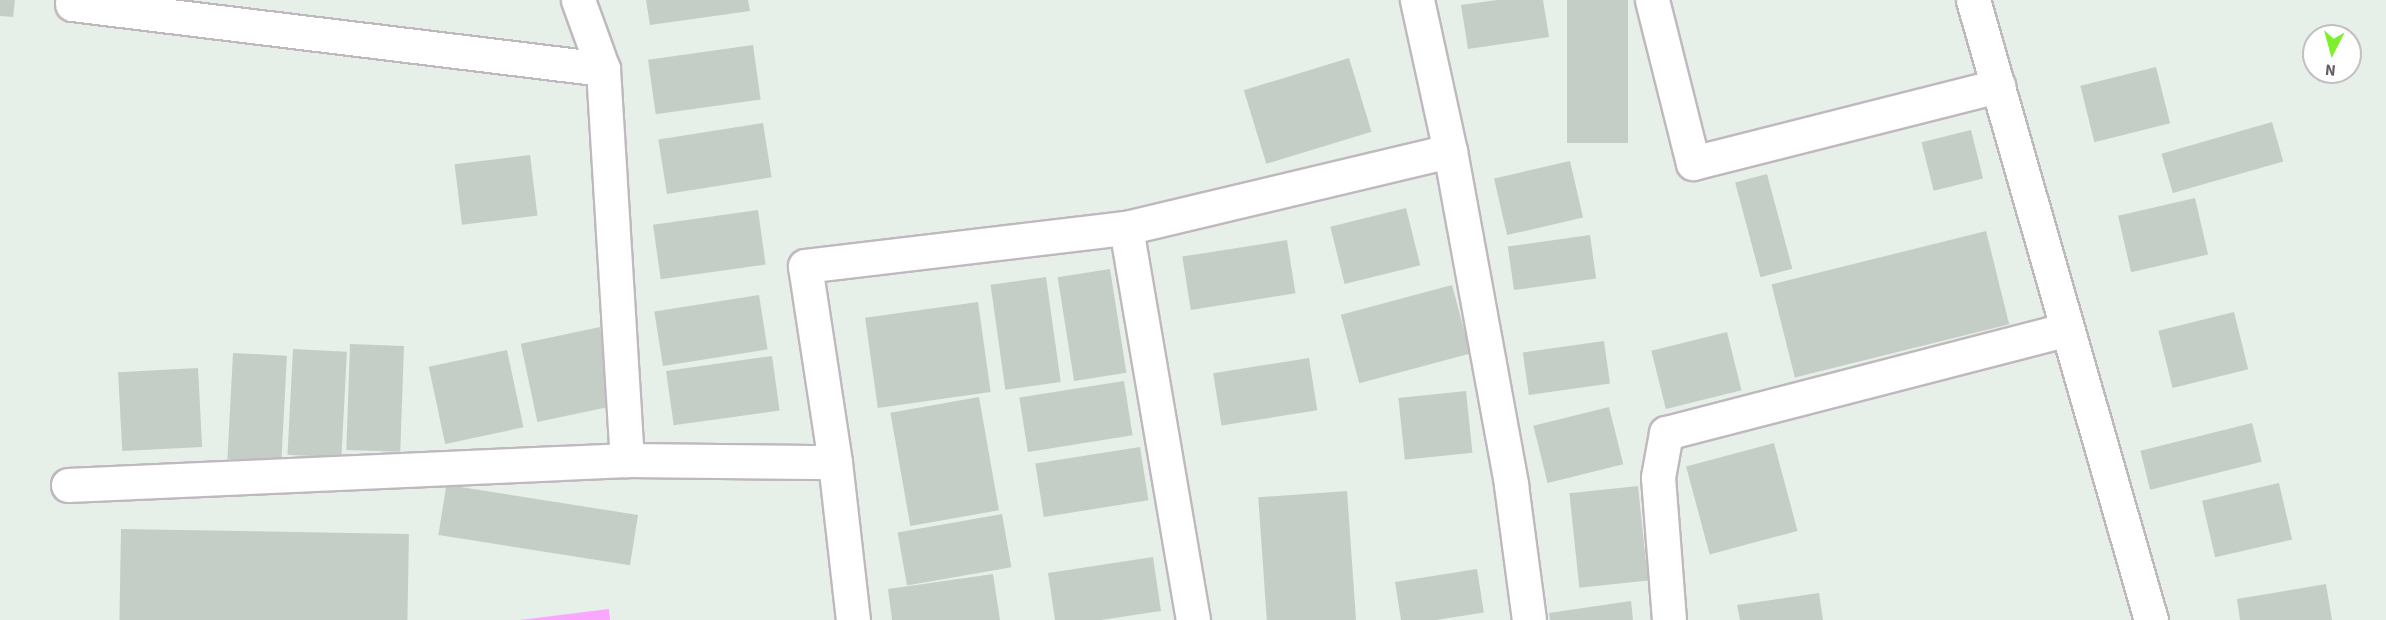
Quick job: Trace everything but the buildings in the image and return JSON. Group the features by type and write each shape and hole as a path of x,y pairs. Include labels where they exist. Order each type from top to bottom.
{"street":[{"path":"578,0 603,69 627,460"},
{"path":"1418,0 1450,151 1511,485 1529,620"},
{"path":"1652,0 1694,163 1998,86"},
{"path":"1973,0 2151,620"},
{"path":"72,4 603,69"},
{"path":"853,620 835,462 805,266 1126,228 1450,151"},
{"path":"1126,228 1193,620"},
{"path":"1669,620 1658,477 1666,433 2067,329"},
{"path":"68,485 627,460 835,462"}],"shaded area":[{"path":"609,609 610,620 520,620"}]}
